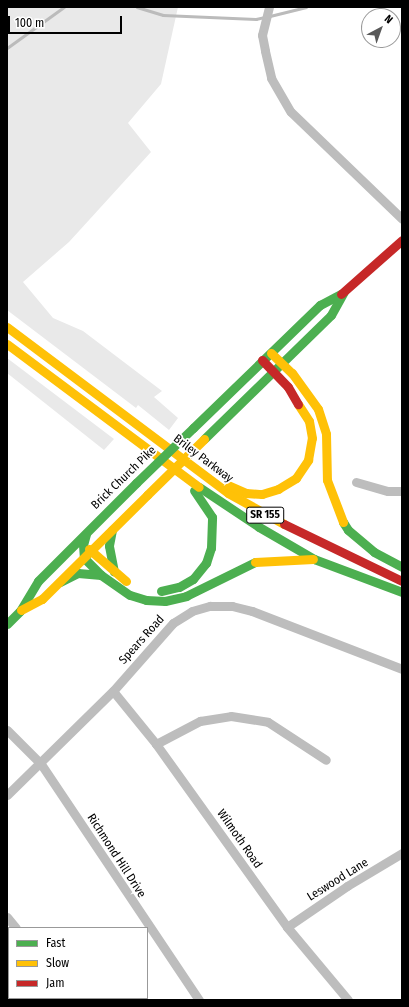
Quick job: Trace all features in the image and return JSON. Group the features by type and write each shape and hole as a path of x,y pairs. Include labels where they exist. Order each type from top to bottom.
{"main road":[{"name":"Brick Church Pike","path":"83,548 86,534 262,360 320,305 344,292 402,240"},
{"name":"Brick Church Pike","path":"7,624 20,611 38,581 83,548 112,530 331,315 344,292"},
{"path":"7,323 33,346"},
{"name":"Briley Parkway","path":"7,327 140,428 251,508 402,581"},
{"name":"Briley Parkway","path":"9,346 182,475 253,523 314,558 402,592"},
{"path":"271,352 282,363 318,409 326,434 328,480 341,519 348,530 374,552 402,567"},
{"path":"140,428 164,438 233,489 262,494 278,490 289,484 303,469 308,460 312,438 309,421 301,406 273,371 262,360"},
{"path":"83,548 114,572 144,589 167,591 193,579 206,563 214,536 212,517 201,498 182,475"},
{"path":"112,530 109,546 114,572"},
{"path":"83,548 84,558 101,575 138,598 165,601 196,592 255,562 274,559 314,558"},
{"name":"Brick Church Pike","path":"20,611 42,599 84,558"},
{"path":"60,582 78,573 101,575"}],"street":[{"path":"269,7 262,36 271,78 291,112 402,219"},
{"path":"356,482 388,491 402,491"},
{"name":"Spears Road","path":"7,795 41,764 113,691 173,623 192,612 210,606 232,606 252,611 402,669"},
{"name":"Wilmoth Road","path":"113,691 156,744 287,927 348,1000"},
{"path":"156,744 200,721 231,716 268,722 326,760"},
{"name":"Richmond Hill Drive","path":"7,730 41,764 199,1000"},
{"name":"Leswood Lane","path":"287,927 347,886 402,853"},
{"path":"7,917 15,927"}],"shaded area":[{"path":"7,7 178,7 161,84 128,123 151,152 69,242 23,282 53,318 83,331 162,391 154,397 178,418 169,430 138,405 136,408 7,310"},
{"path":"7,358 114,439 104,450 7,373"}],"waterway":[{"path":"7,48 64,7"},
{"path":"137,7 163,15 256,19 265,17"},
{"path":"270,16 306,7"}],"traffic: fast":[{"path":"204,439 331,315 344,292"},
{"path":"193,428 320,305 341,294"},
{"path":"136,483 193,428"},
{"path":"7,624 20,611 38,581 136,483"},
{"path":"199,487 259,527 314,559 402,592"},
{"path":"161,591 179,587 193,579 206,563 211,548 212,517 194,490"},
{"path":"343,522 348,530 374,552 402,567"},
{"path":"112,530 109,546 114,572"},
{"path":"86,534 83,545 84,558 101,575 130,595 146,600 165,601 186,596 255,562"},
{"path":"60,582 78,573 101,575"}],"traffic: slow":[{"path":"7,327 228,493 284,524"},
{"path":"7,344 199,487"},
{"path":"271,353 292,373 318,409 326,434 327,480 343,522"},
{"path":"228,485 246,493 262,494 278,489 296,478 308,460 312,438 309,421 298,404"},
{"path":"147,495 204,439"},
{"path":"21,610 42,599 147,495"},
{"path":"89,549 126,581"},
{"path":"255,562 313,559"}],"traffic: jam":[{"path":"341,294 402,240"},
{"path":"262,360 288,387 298,404"},
{"path":"284,524 402,581"}]}
